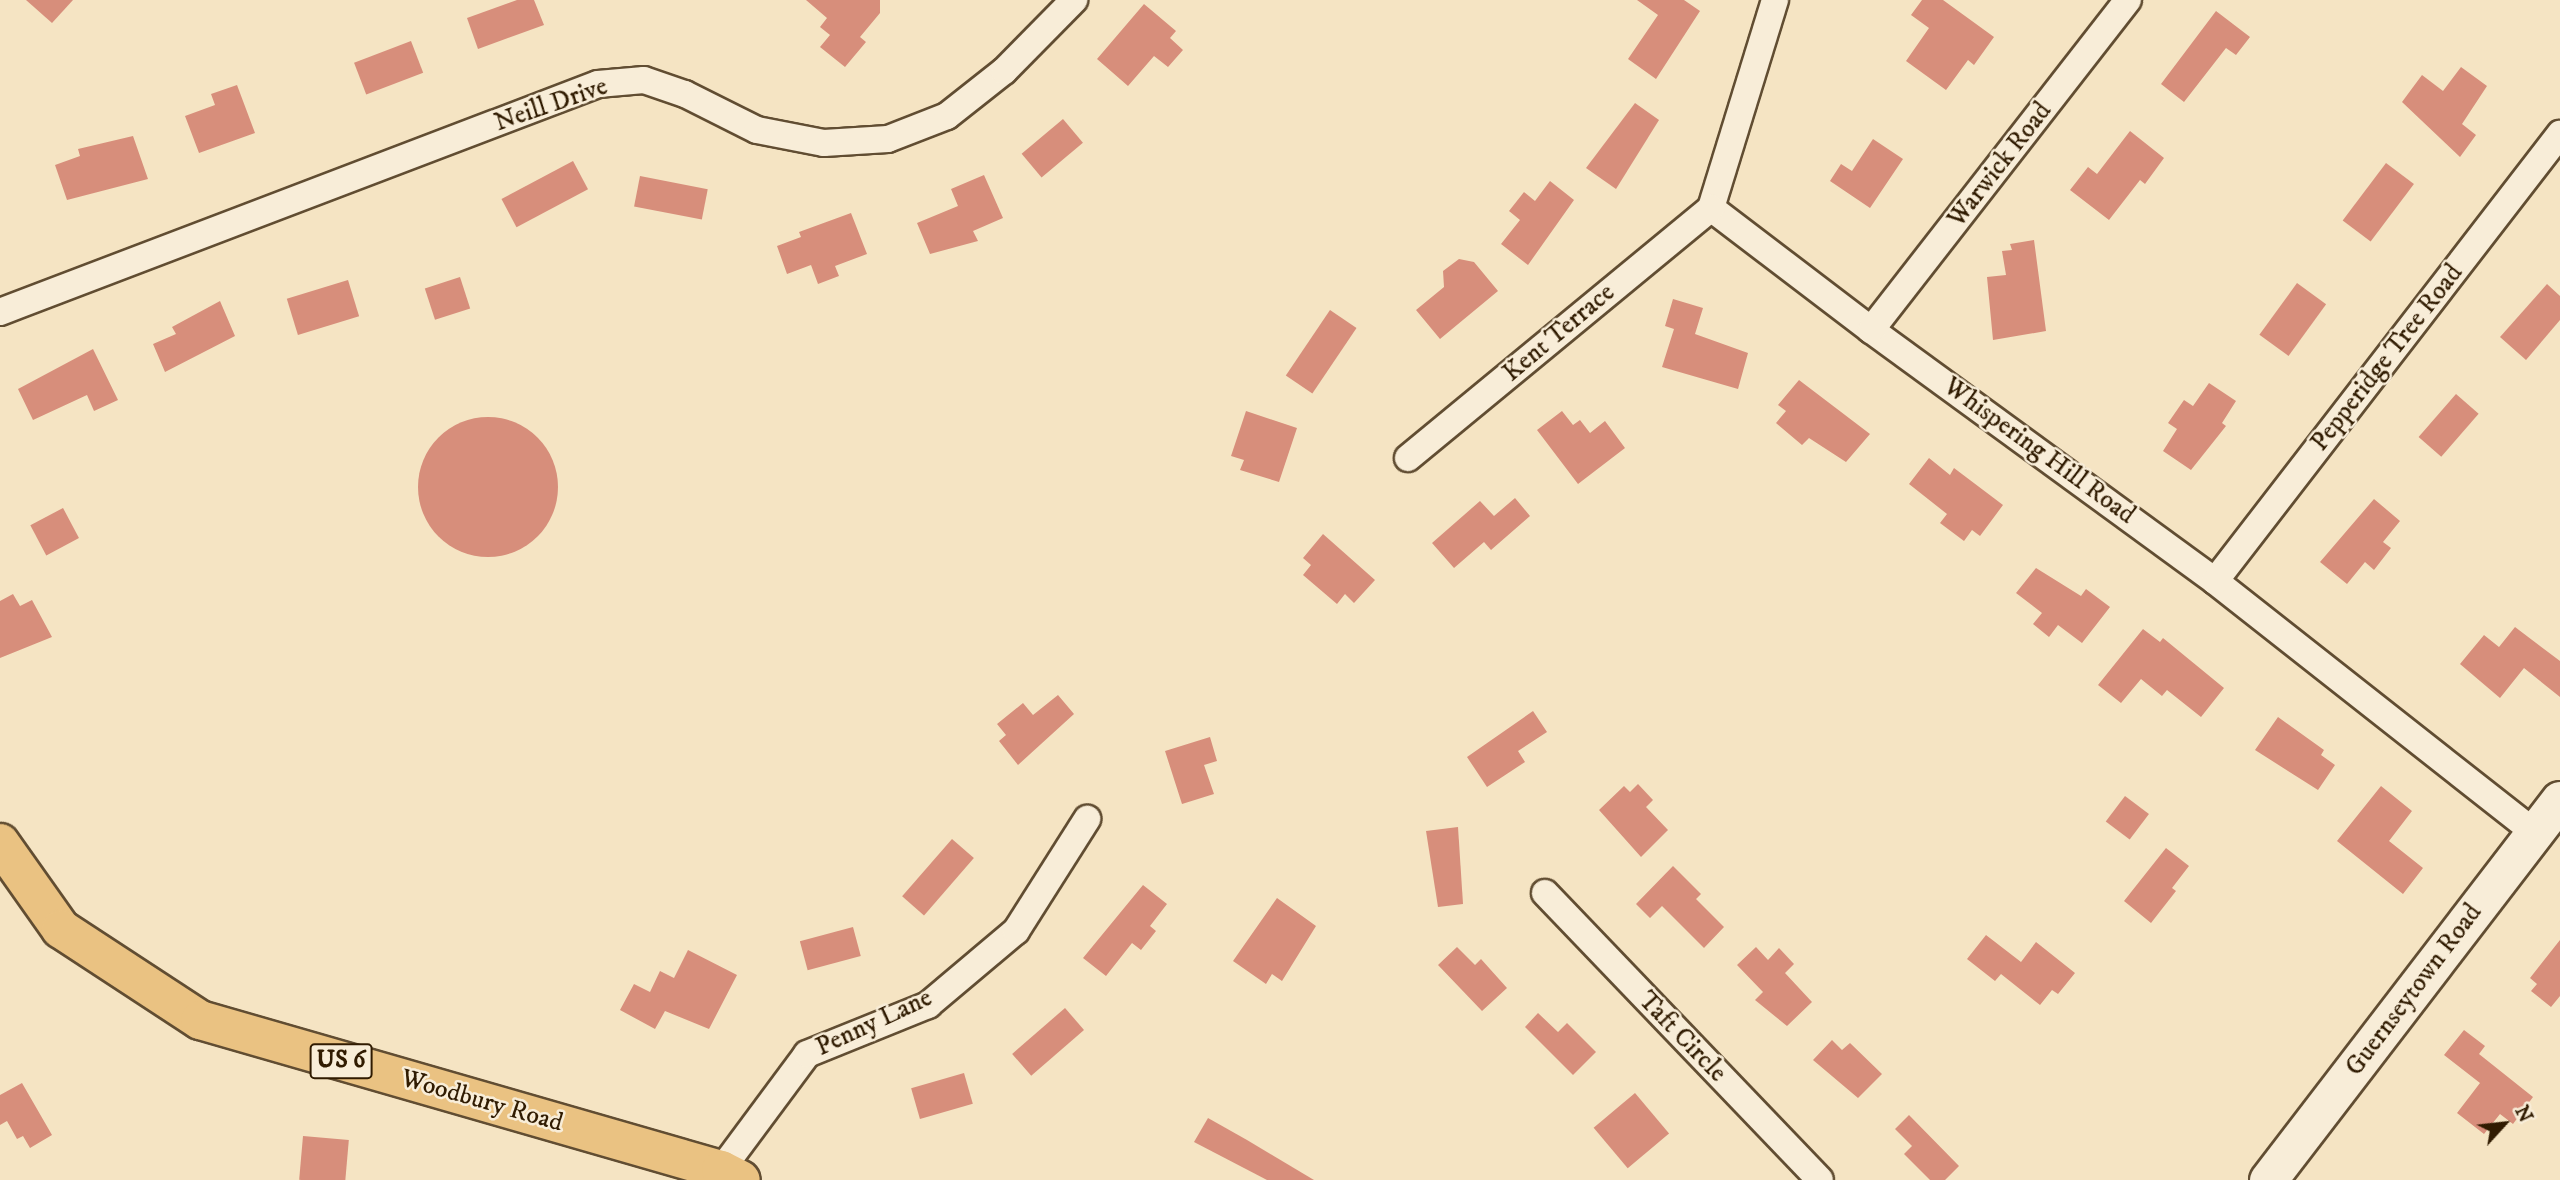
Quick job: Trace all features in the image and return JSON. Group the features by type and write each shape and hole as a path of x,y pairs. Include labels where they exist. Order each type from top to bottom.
{"main road":[{"name":"Woodbury Road","path":"0,843 61,929 200,1020 731,1175"}],"street":[{"name":"Neill Drive","path":"0,312 598,84 644,80 685,94 757,130 810,141 888,139 947,116 1004,71 1074,0"},
{"path":"1711,208 1775,0"},
{"name":"Warwick Road","path":"1871,330 2128,0"},
{"name":"Pepperidge Tree Road","path":"2215,581 2560,134"},
{"name":"Whispering Hill Road","path":"1711,208 1871,330 2215,581 2535,832"},
{"name":"Kent Terrace","path":"1408,458 1711,208"},
{"name":"Guernseytown Road","path":"2268,1180 2560,800"},
{"name":"Penny Lane","path":"731,1175 807,1054 928,1005 1016,931 1087,820"},
{"name":"Taft Circle","path":"1545,893 1820,1180"}],"building":[{"path":"26,0 73,0 52,23"},
{"path":"517,0 534,0 544,25 478,49 467,18"},
{"path":"806,0 880,0 880,13 860,37 866,42 845,67 820,47 830,35 820,27 827,18"},
{"path":"1637,0 1684,0 1700,11 1656,79 1628,59 1658,15"},
{"path":"1922,0 1943,0 1994,37 1974,65 1968,60 1946,90 1906,61 1929,28 1911,15"},
{"path":"1144,4 1176,31 1170,38 1183,50 1168,67 1154,56 1128,86 1097,59"},
{"path":"2216,11 2250,37 2236,55 2226,48 2184,102 2161,84"},
{"path":"411,41 423,73 366,95 354,63"},
{"path":"2461,67 2487,86 2462,124 2476,135 2460,157 2402,102 2422,75 2443,91"},
{"path":"237,85 255,133 199,153 185,116 215,105 211,94"},
{"path":"1635,103 1659,120 1616,189 1586,168"},
{"path":"1063,119 1083,143 1042,177 1022,154"},
{"path":"2130,131 2164,158 2145,184 2140,180 2109,220 2070,190 2088,167 2097,174"},
{"path":"133,136 148,179 67,200 55,165 80,156 78,149"},
{"path":"1873,139 1903,159 1870,208 1830,181 1841,164 1852,171"},
{"path":"573,161 588,189 517,227 501,199"},
{"path":"2386,163 2414,184 2371,242 2343,221"},
{"path":"984,175 1003,218 973,231 978,241 930,254 917,223 958,206 951,189"},
{"path":"640,176 708,189 702,220 634,206"},
{"path":"1550,181 1574,200 1528,265 1501,244 1520,220 1509,211 1524,192 1535,201"},
{"path":"851,213 867,254 835,266 839,276 818,284 811,265 787,274 777,246 801,237 799,232"},
{"path":"2034,240 2046,331 1993,340 1987,277 2006,275 2002,251 2012,250 2010,244"},
{"path":"1459,259 1474,262 1498,291 1440,339 1416,310 1444,287 1443,271"},
{"path":"460,277 470,308 435,320 425,288"},
{"path":"348,280 359,316 298,335 287,299"},
{"path":"2297,283 2326,304 2289,356 2259,335"},
{"path":"2547,284 2560,296 2560,320 2526,360 2500,337"},
{"path":"1673,299 1703,308 1695,334 1748,353 1738,389 1662,367 1674,329 1665,326"},
{"path":"220,301 235,336 165,372 153,344 176,334 172,327"},
{"path":"1330,310 1357,328 1312,393 1286,375"},
{"path":"93,349 118,400 94,411 87,395 33,420 18,389"},
{"path":"1799,380 1870,434 1846,462 1809,438 1802,445 1776,423 1786,411 1778,405"},
{"path":"2209,383 2236,401 2222,423 2226,426 2191,470 2163,451 2177,429 2168,423 2184,400 2193,406"},
{"path":"2456,394 2479,414 2441,457 2419,437"},
{"path":"1246,411 1297,428 1279,482 1240,470 1244,460 1231,456"},
{"path":"1562,411 1573,425 1580,420 1590,433 1605,421 1625,448 1578,484 1537,430"},
{"path":"488,417 515,422 537,438 553,460 558,487 553,514 537,536 515,552 488,557 461,552 439,536 423,514 418,487 423,460 439,438 461,422"},
{"path":"1929,458 1950,475 1954,468 2003,505 1980,536 1972,530 1964,541 1940,523 1947,514 1909,484"},
{"path":"1515,498 1530,516 1491,550 1484,542 1454,568 1432,543 1480,501 1494,516"},
{"path":"2374,499 2400,521 2383,542 2391,548 2374,570 2365,562 2347,584 2320,562"},
{"path":"63,508 79,538 46,555 30,525"},
{"path":"1323,534 1375,580 1354,603 1345,594 1337,604 1303,575 1311,565 1303,558"},
{"path":"2036,568 2081,596 2086,589 2110,607 2082,643 2058,625 2049,637 2033,624 2042,613 2016,593"},
{"path":"13,594 20,606 32,600 52,637 0,658 0,601"},
{"path":"2515,627 2560,661 2560,697 2524,668 2500,698 2460,664 2484,635 2499,647"},
{"path":"2143,629 2160,642 2163,638 2224,688 2201,717 2167,690 2162,696 2141,679 2121,703 2098,685"},
{"path":"1058,695 1074,714 1018,765 999,741 1006,735 997,724 1023,703 1033,715"},
{"path":"1533,711 1547,732 1518,751 1525,762 1487,787 1467,757"},
{"path":"2278,717 2324,750 2321,755 2335,765 2318,790 2255,750"},
{"path":"1210,737 1217,761 1204,765 1214,794 1182,804 1165,751"},
{"path":"1638,784 1653,800 1646,807 1668,830 1641,857 1599,810 1624,786 1630,792"},
{"path":"2381,786 2412,811 2389,841 2423,868 2403,894 2337,841"},
{"path":"2125,796 2149,814 2130,840 2106,822"},
{"path":"1458,827 1463,904 1438,907 1426,831"},
{"path":"952,839 974,858 924,915 902,896"},
{"path":"2166,848 2189,866 2172,888 2176,891 2151,923 2124,901"},
{"path":"1673,866 1701,894 1696,899 1724,927 1704,948 1662,906 1650,918 1636,904"},
{"path":"1143,885 1167,904 1150,926 1156,931 1141,950 1132,943 1106,976 1083,958"},
{"path":"1277,898 1316,926 1282,981 1272,974 1266,984 1233,961"},
{"path":"853,927 861,956 808,970 800,941"},
{"path":"1986,935 2021,962 2036,942 2075,973 2058,994 2052,990 2040,1005 2001,974 1995,981 1967,959"},
{"path":"2560,940 2560,996 2551,1007 2531,991 2537,984 2530,978"},
{"path":"1457,947 1475,965 1481,959 1507,988 1482,1011 1438,965"},
{"path":"1756,947 1768,960 1779,948 1794,964 1785,973 1812,1002 1787,1026 1755,1000 1763,992 1737,965"},
{"path":"688,950 737,975 709,1029 665,1011 655,1029 620,1010 634,984 650,992 660,971 674,978"},
{"path":"1065,1008 1084,1030 1031,1076 1012,1054"},
{"path":"1538,1013 1558,1032 1567,1023 1596,1052 1573,1075 1525,1027"},
{"path":"2464,1030 2485,1046 2479,1054 2533,1097 2513,1124 2500,1114 2484,1134 2457,1113 2480,1083 2444,1055"},
{"path":"1832,1040 1842,1050 1850,1043 1882,1074 1858,1098 1813,1060"},
{"path":"964,1073 973,1104 920,1119 911,1088"},
{"path":"22,1083 52,1135 30,1148 23,1136 17,1139 7,1121 0,1125 0,1095"},
{"path":"1635,1093 1669,1134 1628,1168 1594,1128"},
{"path":"1909,1115 1959,1166 1945,1180 1930,1180 1904,1154 1912,1146 1895,1129"},
{"path":"1208,1118 1314,1180 1267,1180 1194,1142"},
{"path":"303,1136 349,1140 345,1180 299,1180"}]}
